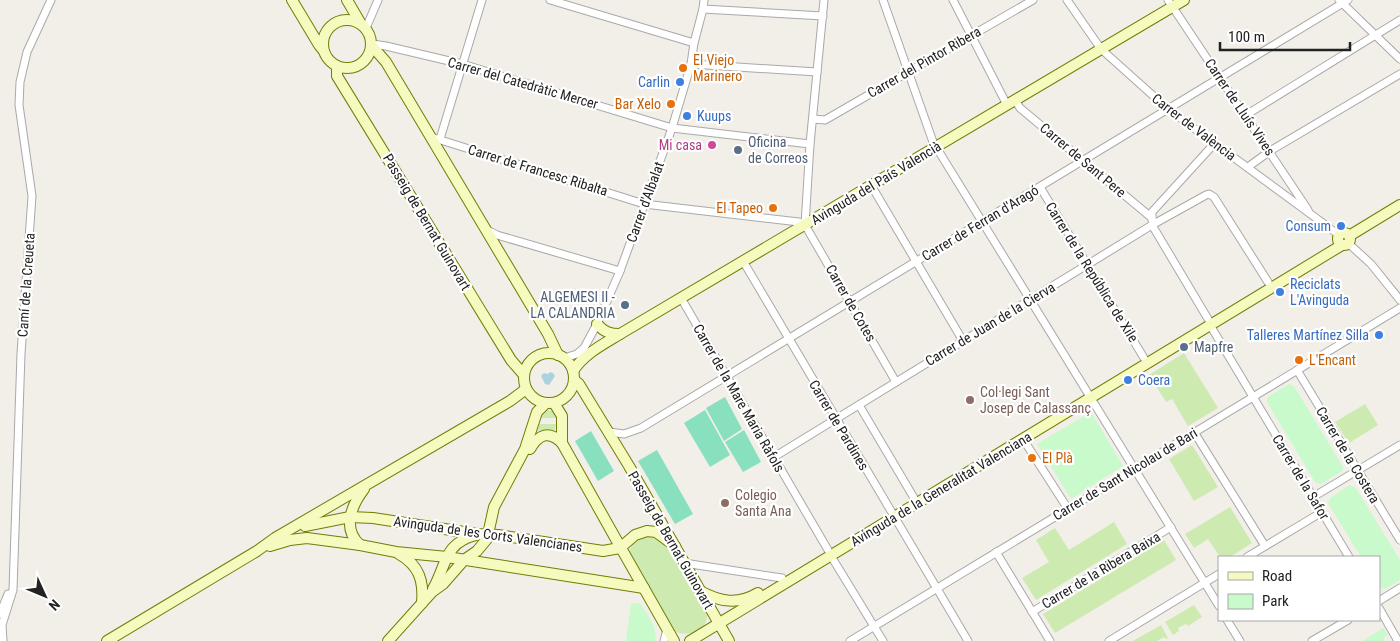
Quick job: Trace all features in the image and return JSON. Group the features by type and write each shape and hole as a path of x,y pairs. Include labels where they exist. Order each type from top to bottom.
{"street":[{"name":"Camí de la Creueta","path":"3,641 2,625 13,590 21,354 32,196 20,105 21,76 27,52 51,0"},
{"path":"292,0 328,59 336,66 348,68 359,65 368,58 372,45"},
{"path":"347,0 369,33 372,45 386,62 436,138 486,230 573,376 572,388 567,395 537,412 526,449 494,507 489,534 483,545 464,560 443,584 432,592 388,641"},
{"path":"364,26 378,0"},
{"path":"436,138 482,0"},
{"path":"550,0 694,43"},
{"name":"Carrer d'Albalat","path":"561,357 578,354 584,348 597,324 620,271 672,128 692,64 694,43 704,0"},
{"path":"805,224 810,144 814,119 824,0"},
{"path":"883,0 936,146 1218,604"},
{"name":"Carrer de Sant Pere","path":"953,0 970,35 1011,102 1083,161 1152,222 1209,322"},
{"name":"Carrer del Pintor Ribera","path":"814,119 825,120 970,35 1034,0"},
{"name":"Carrer de València","path":"1067,0 1101,49 1168,109 1311,214 1343,240 1371,264 1400,300"},
{"name":"Avinguda del País Valencià","path":"573,376 579,362 587,354 1101,49 1170,3 1184,0"},
{"path":"1343,1 1375,36 1400,59"},
{"name":"Carrer de Ferran d'Aragó","path":"608,432 624,434 641,428 983,222 1343,1"},
{"name":"Carrer de Lluís Vives","path":"1170,3 1311,214"},
{"path":"703,9 823,16"},
{"path":"324,50 325,35 334,23 351,20 364,26"},
{"path":"1246,115 1400,20"},
{"name":"Carrer del Catedràtic Mercer","path":"372,45 386,46 462,64 672,128 810,144"},
{"path":"692,64 817,72"},
{"name":"Passeig de Bernat Guinovart","path":"336,66 337,76 510,360 524,375"},
{"path":"1248,167 1270,151 1400,74"},
{"name":"Carrer de Francesc Ribalta","path":"436,138 644,204 805,224"},
{"path":"1152,222 1152,212 1214,144"},
{"path":"871,185 963,341"},
{"name":"Carrer de la República de Xile","path":"1040,187 1144,358"},
{"name":"Carrer de Juan de la Cierva","path":"774,457 1087,265 1152,222 1209,194 1214,197 1268,282"},
{"name":"Avinguda de la Generalitat Valenciana","path":"892,515 914,498 1089,395 1400,204"},
{"name":"Carrer de Cotes","path":"805,224 896,382"},
{"path":"486,230 497,235 620,271"},
{"name":"Avinguda de la Generalitat Valenciana","path":"718,624 892,515 1023,439 1144,358 1209,322 1268,282 1343,240"},
{"name":"Carrer de Pardines","path":"743,261 968,641"},
{"name":"Carrer de la Mare Maria Ràfols","path":"681,298 883,641"},
{"name":"Carrer de Sant Nicolau de Bari","path":"850,641 1400,308"},
{"name":"Carrer de la Safor","path":"1209,322 1348,556"},
{"path":"597,324 610,334 620,334"},
{"path":"561,357 550,353 536,357 530,362 524,375 526,389 531,396 538,401 550,403 562,416 562,443"},
{"name":"Carrer de la Costera","path":"1297,370 1400,540"},
{"name":"Passeig de Bernat Guinovart","path":"573,376 608,432 729,641"},
{"path":"107,641 257,551 275,538 510,402 526,389"},
{"path":"859,404 914,498"},
{"path":"1194,432 1264,546"},
{"path":"504,489 520,470 535,441 539,437 549,435 556,437 562,443 674,641"},
{"path":"1023,439 1068,509"},
{"path":"1313,497 1400,445"},
{"path":"360,545 352,536 350,516 358,498 368,485"},
{"path":"1249,556 1322,512"},
{"name":"Avinguda de les Corts Valencianes","path":"293,529 316,522 350,516 603,551 620,548"},
{"name":"Carrer de la Ribera Baixa","path":"1032,612 1171,527"},
{"path":"620,548 635,535 648,531 656,532 675,546"},
{"path":"432,592 447,557 456,543 477,534"},
{"name":"Avinguda de les Corts Valencianes","path":"257,551 284,542 307,538 396,552 447,557 644,588"},
{"path":"396,552 408,559 421,577 422,603"},
{"path":"996,552 1050,641"},
{"name":"Avinguda de la Generalitat Valenciana","path":"700,591 716,600 737,602 748,598 830,553"},
{"path":"684,563 782,578"},
{"path":"1109,641 1218,575"},
{"name":"Camí de la Creueta","path":"0,614 13,577"},
{"path":"1380,600 1400,588"},
{"path":"1380,610 1398,641"},
{"path":"1228,621 1240,641"},
{"path":"1312,641 1346,621"},
{"name":"Passeig de Bernat Guinovart","path":"690,641 718,624"},
{"path":"664,641 667,629"}],"green space":[{"path":"1184,353 1218,408 1188,426 1172,399 1166,402 1149,375"},
{"path":"1289,384 1294,386 1343,467 1342,471 1321,484 1315,482 1267,402 1268,397"},
{"path":"725,397 742,429 724,441 706,408"},
{"path":"1365,404 1378,425 1349,443 1335,422"},
{"path":"547,410 552,411 556,418 540,418"},
{"path":"705,410 730,455 710,467 684,423"},
{"path":"1091,412 1123,466 1071,499 1037,444"},
{"path":"539,424 556,424 555,430 538,431"},
{"path":"744,430 761,462 743,472 725,442"},
{"path":"591,431 614,471 598,481 575,441"},
{"path":"1192,445 1218,487 1194,501 1169,459"},
{"path":"657,450 693,514 675,524 638,461"},
{"path":"1350,485 1355,487 1400,560 1400,580 1385,589 1380,587 1380,556 1360,556 1328,503 1330,498"},
{"path":"1230,507 1252,543 1232,556 1219,556 1208,539 1194,548 1185,534"},
{"path":"1114,522 1127,544 1036,600 1022,578 1049,562 1036,540 1055,528 1069,550"},
{"path":"648,536 659,540 666,546 707,615 704,625 700,629 683,634 673,630 629,556 634,542"},
{"path":"1164,540 1176,560 1055,633 1043,614"},
{"path":"640,603 654,626 655,641 626,641 631,604"},
{"path":"1194,605 1202,617 1188,626 1186,624 1178,628 1179,631 1173,635 1165,622"},
{"path":"1161,625 1168,638 1164,637 1157,641 1133,641"},
{"path":"1383,628 1388,635 1383,638 1385,641 1363,641"}],"water":[{"path":"550,372 555,376 549,385 545,384 541,376 544,373 548,374"}],"place":[{"name":"El Viejo Marinero","path":"683,68"},
{"name":"Carlin","path":"680,82"},
{"name":"Bar Xelo","path":"671,104"},
{"name":"Kuups","path":"687,116"},
{"name":"Mi casa","path":"712,145"},
{"name":"Oficina de Correos","path":"738,150"},
{"name":"El Tapeo","path":"773,208"},
{"name":"Consum","path":"1341,226"},
{"name":"Reciclats L'Avinguda","path":"1280,292"},
{"name":"ALGEMESI II - LA CALANDRIA","path":"625,305"},
{"name":"Talleres Martínez Silla","path":"1379,335"},
{"name":"Mapfre","path":"1184,347"},
{"name":"L'Encant","path":"1299,360"},
{"name":"Coera","path":"1128,380"},
{"name":"Col·legi Sant Josep de Calassanç","path":"970,400"},
{"name":"El Plà","path":"1032,458"},
{"name":"Colegio Santa Ana","path":"725,503"}]}
